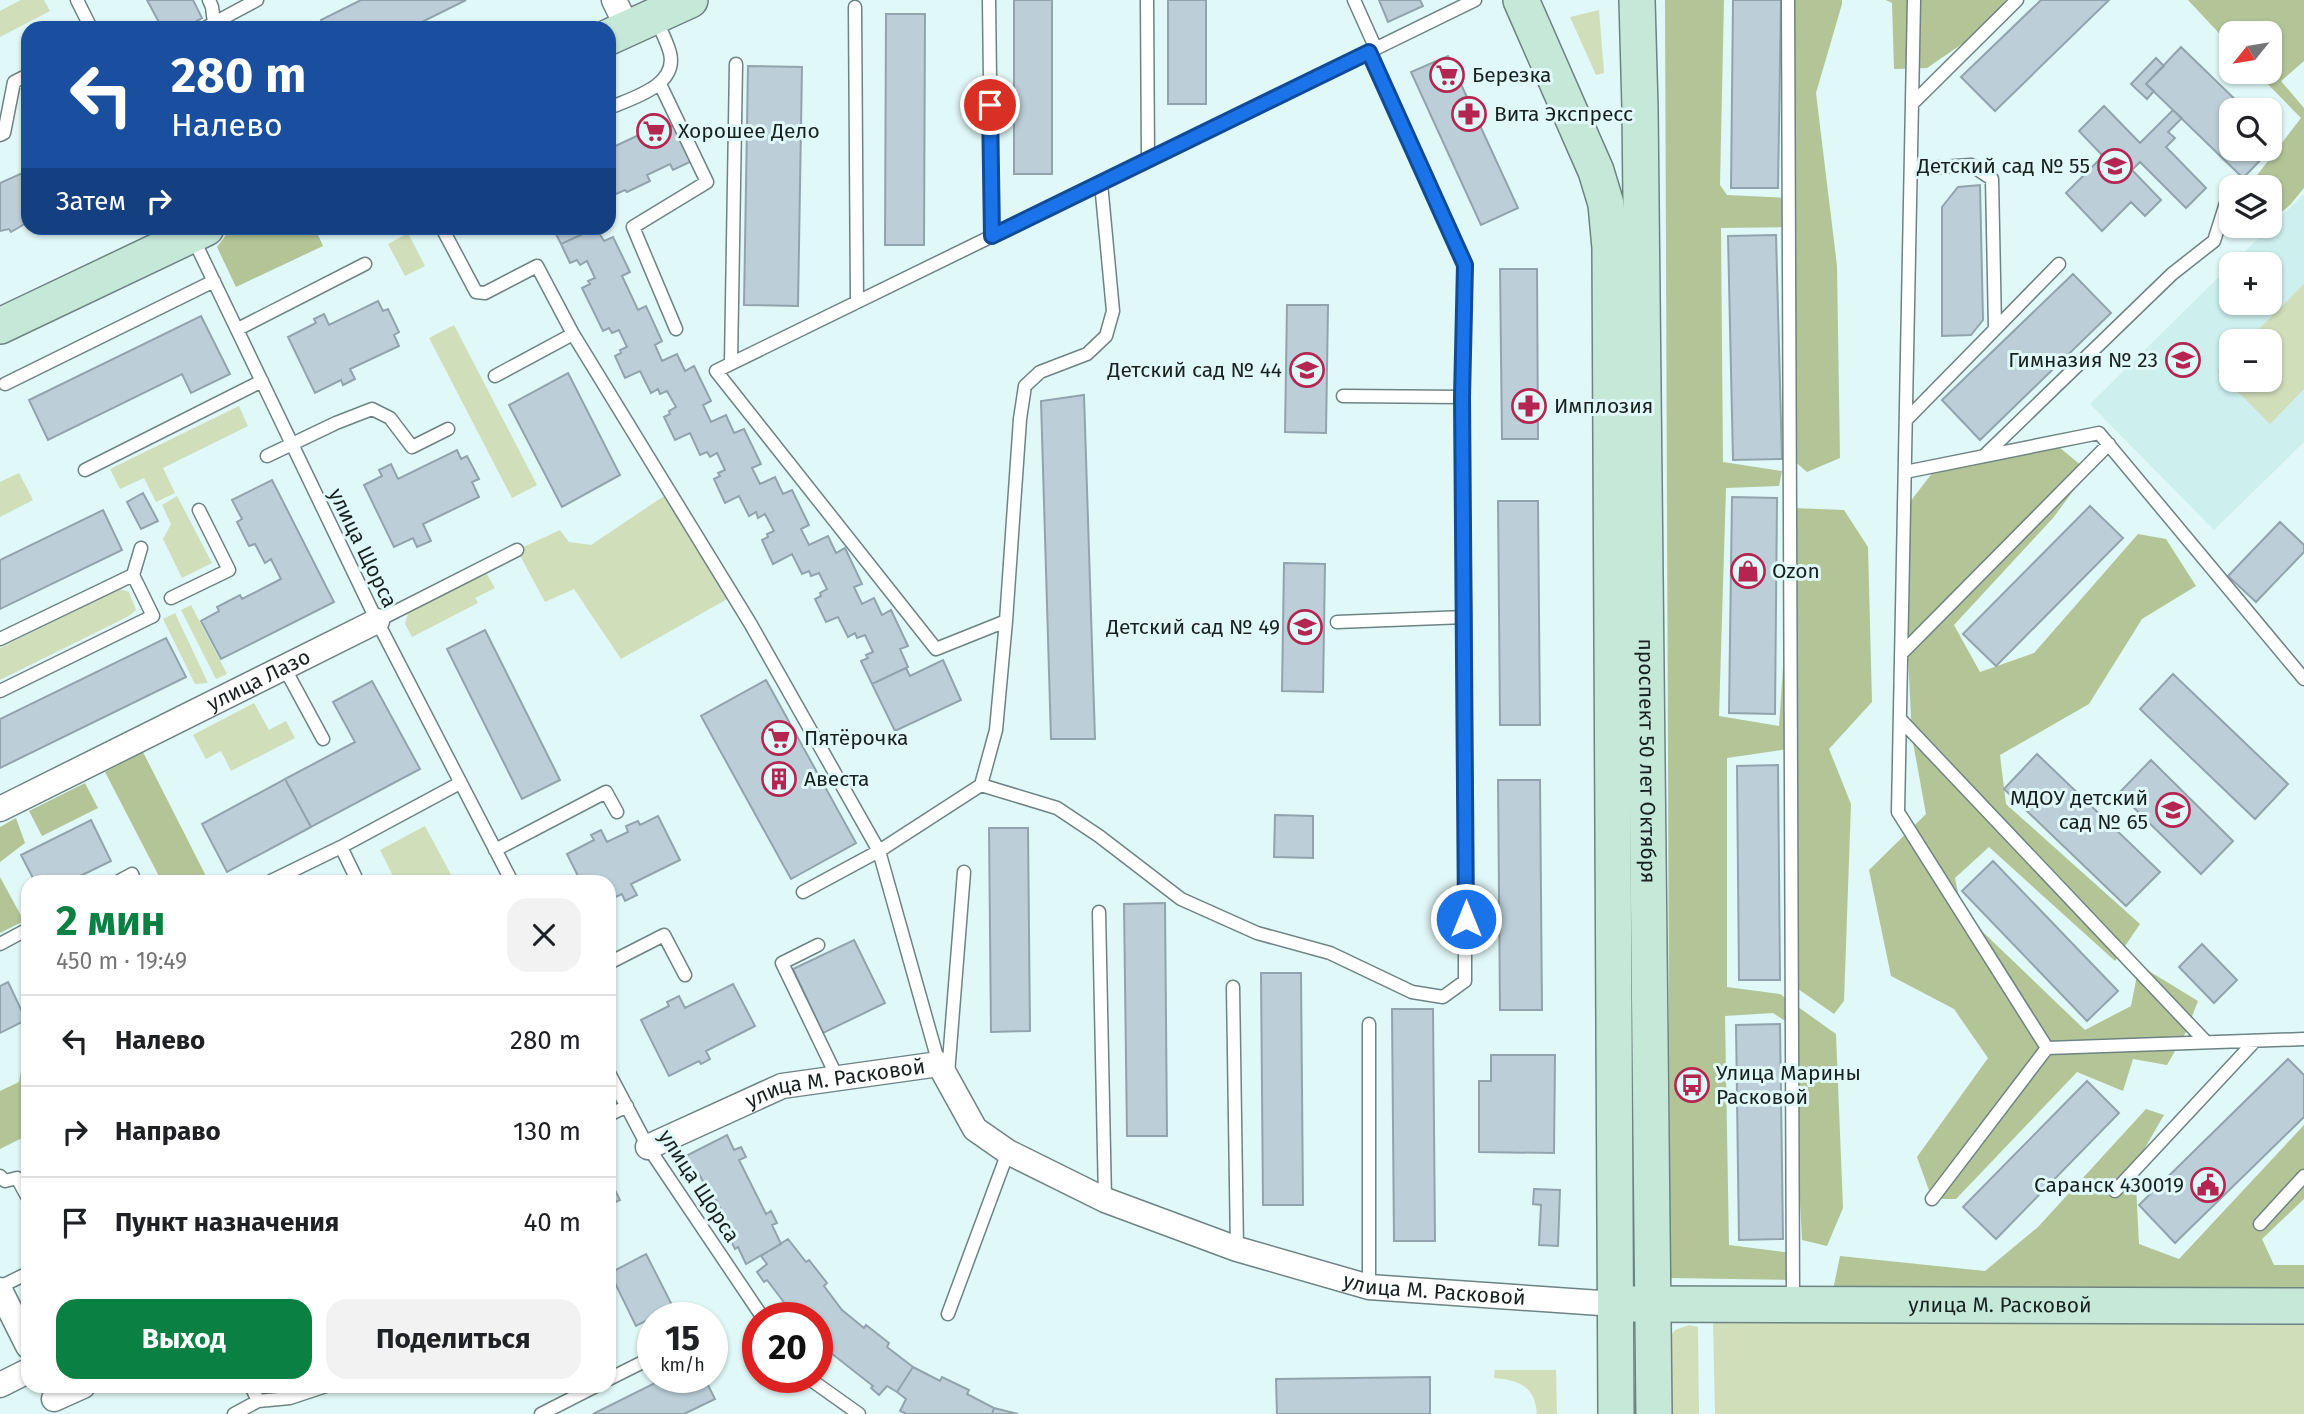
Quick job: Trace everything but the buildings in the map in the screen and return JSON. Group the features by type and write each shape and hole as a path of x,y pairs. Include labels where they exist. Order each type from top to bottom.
{"main road":[{"path":"626,21 690,0"},
{"name":"проспект 50 лет Октября","path":"1521,0 1596,171 1606,204 1610,248 1616,1414"},
{"name":"проспект 50 лет Октября","path":"1637,0 1654,1414"},
{"path":"1575,123 1589,136 1602,140 1615,136 1628,127 1640,108"},
{"path":"0,326 185,235"},
{"name":"улица М. Расковой","path":"1615,1304 2304,1306"}],"street":[{"name":"улица Лазо","path":"0,809 377,621"},
{"name":"улица М. Расковой","path":"648,1147 782,1086 837,1077 944,1073 975,1129 1007,1153 1105,1200 1237,1249 1369,1287 1615,1304"},
{"path":"0,1289 21,1332"},
{"path":"0,1385 21,1374"}],"lane":[{"path":"78,0 88,21"},
{"path":"209,0 212,7 211,21"},
{"path":"219,21 257,0"},
{"path":"989,0 992,236"},
{"path":"1147,0 1148,160"},
{"path":"981,785 1056,808 1099,836 1181,899 1257,933 1330,953 1412,992 1443,997 1465,981 1462,397 1465,265 1354,0"},
{"path":"1006,621 936,649 716,371 1475,0"},
{"path":"1788,0 1793,1305"},
{"path":"1914,0 1898,812 2047,1048"},
{"path":"1912,104 2017,0"},
{"path":"855,7 857,302"},
{"path":"616,105 660,84 669,72 671,56 626,21"},
{"path":"731,362 736,64"},
{"path":"0,135 5,133 14,82 21,78"},
{"path":"660,84 707,181 633,227 676,329"},
{"path":"1912,169 1971,165 1992,179 1995,328"},
{"path":"803,892 879,851 981,785 996,730 1020,419 1025,386 1040,372 1087,354 1106,335 1113,310 1101,183"},
{"path":"1985,456 2172,274 2214,241 2219,225"},
{"name":"улица Щорса","path":"197,235 214,281 377,621 508,875"},
{"path":"449,235 476,292 485,293 537,266 573,334 750,623 879,851 944,1073"},
{"path":"238,328 365,264"},
{"path":"1907,419 2059,264"},
{"path":"5,384 214,281"},
{"path":"495,376 573,334"},
{"path":"85,470 262,381"},
{"path":"1343,396 1462,397"},
{"path":"267,456 372,409 390,418 412,447 448,429"},
{"path":"1905,472 2099,433 2304,679"},
{"path":"1902,653 2109,444"},
{"path":"171,598 229,570 199,510"},
{"path":"0,691 153,617 133,575 141,548"},
{"name":"улица Лазо","path":"377,621 517,550"},
{"path":"0,639 133,575"},
{"path":"1337,622 1465,617"},
{"path":"284,667 323,739"},
{"path":"1900,719 2206,1042"},
{"path":"283,875 460,783"},
{"path":"495,850 606,792 617,812"},
{"path":"341,847 355,875"},
{"path":"944,1073 964,872"},
{"path":"1099,912 1105,1200"},
{"path":"0,944 21,933"},
{"path":"616,959 664,935 685,975"},
{"path":"818,945 782,963 837,1077"},
{"path":"1233,987 1237,1249"},
{"path":"1368,1024 1369,1287"},
{"path":"2047,1048 2304,1039"},
{"path":"2115,1191 2255,1041"},
{"path":"1932,1199 2047,1048"},
{"name":"улица Щорса","path":"616,1086 648,1147 753,1302"},
{"path":"616,1112 627,1106"},
{"path":"948,1314 1007,1153"},
{"path":"0,1176 5,1181 17,1178 21,1185"},
{"path":"2260,1224 2304,1177"},
{"path":"0,1289 21,1277"},
{"path":"616,1376 637,1365"},
{"path":"254,1393 258,1401"},
{"path":"234,1414 258,1401 290,1398 305,1393"},
{"path":"541,1414 582,1393"},
{"path":"829,1393 859,1414"}],"shaded area":[{"name":"Гимназия № 23","path":"2304,194 2304,442 2214,530 2090,404 2219,277 2219,315 2282,315 2282,252 2244,252 2259,238 2282,238 2282,215"}],"green space":[{"path":"21,0 44,0 50,11 31,21 21,21 21,26 0,37 0,11"},
{"path":"1665,0 1724,0 1720,185 1727,195 1788,198 1790,0 1842,0 1816,93 1837,266 1840,458 1807,472 1793,460 1789,227 1721,228 1723,462 1782,471 1779,486 1726,488 1719,716 1779,726 1794,508 1844,510 1868,547 1872,702 1829,749 1851,804 1844,1001 1834,1014 1791,984 1788,749 1727,758 1727,987 1780,994 1836,1034 1843,1208 1827,1246 1802,1240 1791,1025 1773,1013 1725,1016 1729,1245 1799,1254 1798,1280 1670,1278"},
{"path":"1886,0 2006,0 1984,29 1927,68 1894,69 1892,3"},
{"path":"2188,0 2304,0 2304,61 2282,80 2282,21 2219,21 2219,33"},
{"path":"1599,10 1604,73 1596,75 1570,17"},
{"path":"2282,82 2304,108 2304,188 2282,212 2282,175 2257,175 2268,161 2282,161 2282,143 2301,118 2268,84"},
{"path":"226,235 318,235 323,246 236,287 217,247"},
{"path":"409,235 425,266 405,276 388,244"},
{"path":"2304,284 2304,389 2270,424 2238,392 2282,392 2282,329 2259,329 2273,315 2282,315 2282,306"},
{"path":"454,325 537,485 512,498 429,338"},
{"path":"239,406 248,426 163,468 175,493 156,502 144,478 120,489 110,469"},
{"path":"2059,447 2088,471 2053,518 1954,625 1980,672 2034,653 2138,534 2166,539 2196,586 2142,619 2089,704 2000,755 2006,804 2140,924 2115,961 1989,847 1955,878 1962,912 2085,1030 2131,1006 2139,965 2198,1001 2186,1032 2167,1065 2133,1059 2123,1091 2077,1072 1956,1199 1932,1199 1917,1157 1988,1058 1954,1009 1891,976 1869,870 1926,814 1912,737 1906,616 1910,502 1943,459"},
{"path":"19,473 33,500 0,517 0,482"},
{"path":"670,492 729,598 621,659 574,589 545,602 517,550 560,530 569,542 591,545"},
{"path":"177,496 212,563 182,578 163,539 171,524 162,505"},
{"path":"485,571 495,588 475,598 478,603 412,637 405,624 408,613"},
{"path":"120,589 129,592 136,610 129,616 0,680 0,648"},
{"path":"191,605 227,674 216,679 181,610"},
{"path":"175,613 208,683 195,684 163,619"},
{"path":"254,703 269,730 286,721 295,738 231,771 221,751 206,759 193,735"},
{"path":"143,752 205,875 158,875 105,772"},
{"path":"85,783 98,808 42,836 29,811"},
{"path":"16,818 25,843 0,862 0,827"},
{"path":"425,826 451,875 392,875 380,850"},
{"path":"0,877 21,916 21,922 0,933"},
{"path":"21,1071 21,1138 0,1149 0,1091 19,1082"},
{"path":"2146,1109 2164,1115 2135,1165 2139,1244 2179,1259 2304,1125 2304,1199 2262,1239 2274,1265 2304,1265 2304,1293 1833,1290 1840,1256 1985,1271 2038,1227"},
{"path":"2304,1317 2304,1414 1715,1414 1713,1319"},
{"path":"1689,1325 1698,1327 1699,1414 1670,1414 1666,1343 1675,1330"},
{"path":"1495,1370 1556,1370 1557,1414 1537,1414 1536,1404 1529,1391 1518,1383 1494,1378"}],"place":[{"name":"Березка","path":"1447,75"},
{"name":"Вита Экспресс","path":"1469,114"},
{"name":"Хорошее Дело","path":"654,131"},
{"name":"Детский сад № 55","path":"2115,166"},
{"name":"Гимназия № 23","path":"2183,360"},
{"name":"Детский сад № 44","path":"1307,370"},
{"name":"Имплозия","path":"1529,406"},
{"name":"Ozon","path":"1748,571"},
{"name":"Детский сад № 49","path":"1305,627"},
{"name":"Пятёрочка","path":"779,738"},
{"name":"Авеста","path":"779,779"},
{"name":"МДОУ детский сад № 65","path":"2173,810"},
{"name":"Улица Марины Расковой","path":"1692,1085"},
{"name":"Саранск 430019","path":"2208,1185"}],"route":[{"path":"990,105 992,236 1369,52 1465,265 1462,397 1466,919"}]}
